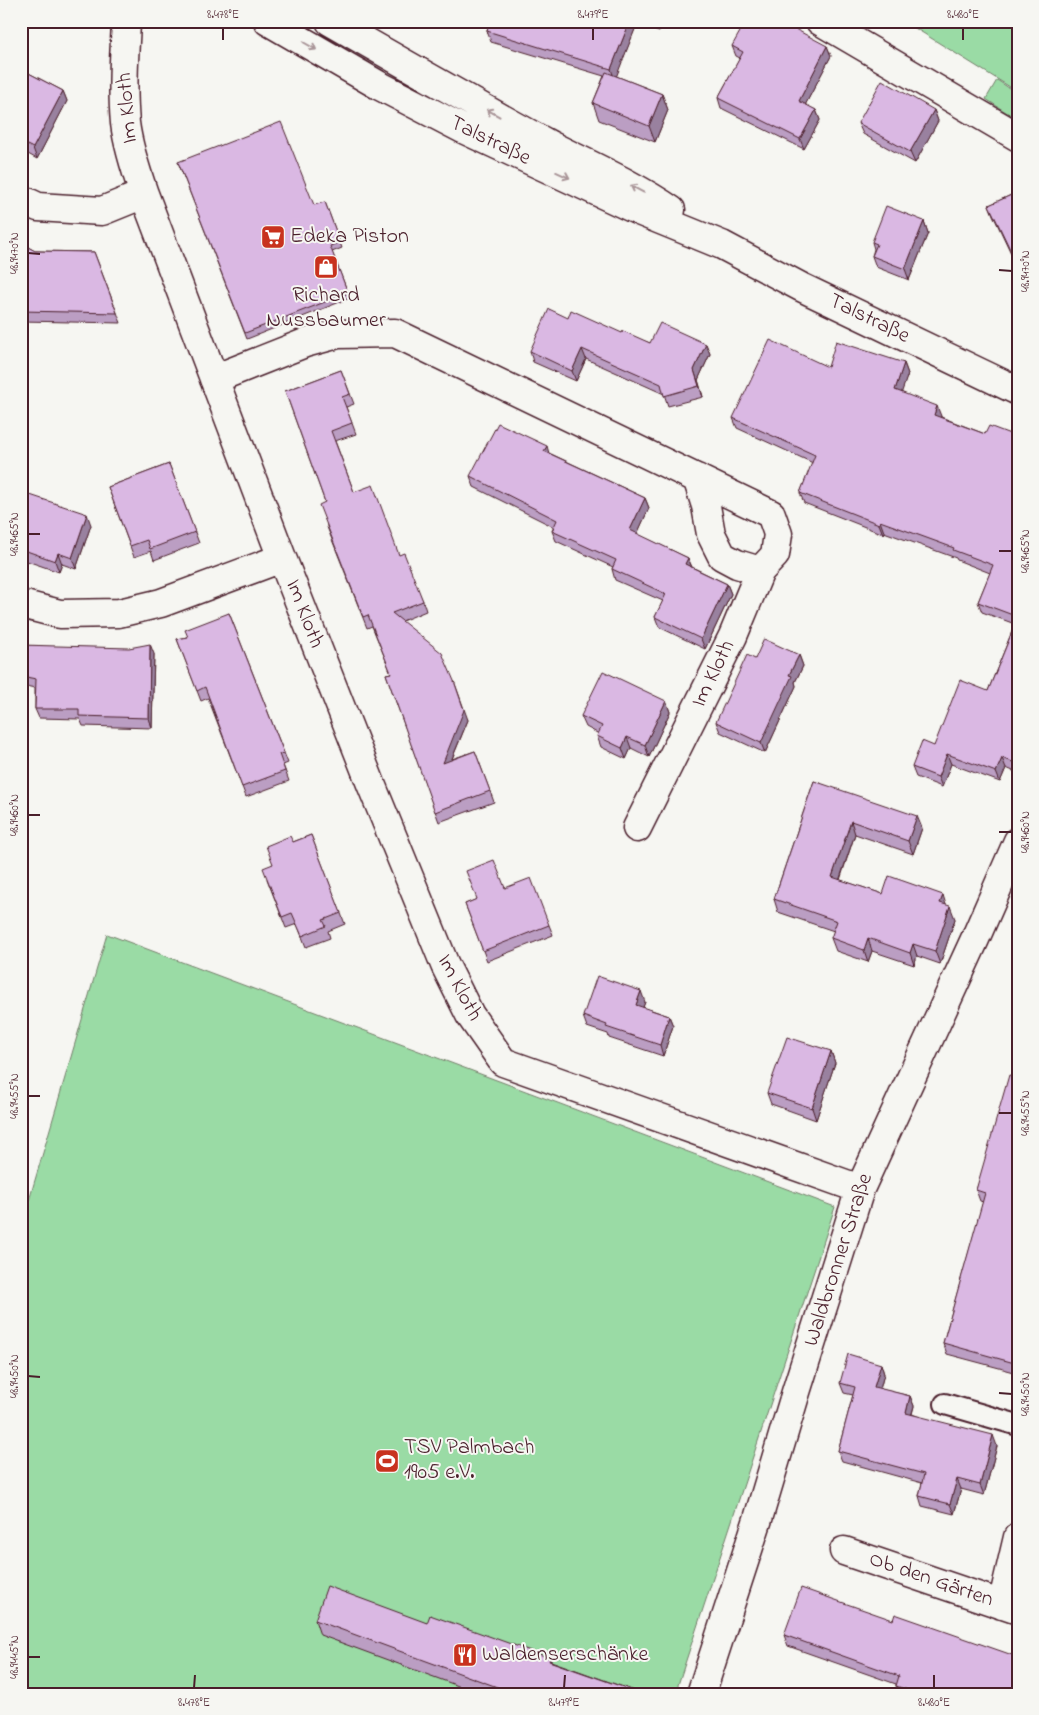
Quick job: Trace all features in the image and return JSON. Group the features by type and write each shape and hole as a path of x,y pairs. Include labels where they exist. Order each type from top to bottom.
{"street":[{"name":"Im Kloth","path":"128,21 123,82 126,125 133,159 144,194 282,558 367,775 444,965 470,1015 503,1062 860,1189"},
{"name":"Talstraße","path":"268,21 380,86 463,129 641,212 722,245 801,286 1018,391"},
{"name":"Talstraße","path":"330,21 543,141 652,197 722,245"},
{"path":"820,21 1018,137"},
{"path":"21,199 38,208 102,211 144,194"},
{"name":"Im Kloth","path":"214,379 305,343 338,334 395,333 771,514 778,534 775,555 760,571 733,636 637,828"},
{"path":"697,478 706,506 711,534 722,556 737,564 760,571"},
{"name":"Im Kloth","path":"21,604 60,614 118,613 161,603 282,558"},
{"name":"Waldbronner Straße","path":"701,1694 758,1520 860,1189 1018,842"},
{"path":"1010,1607 1018,1537"},
{"name":"Ob den Gärten","path":"844,1551 1010,1607"}],"lane":[{"path":"945,1404 1018,1425"}],"green space":[{"path":"913,21 1018,21 1018,92 910,25"},
{"path":"997,80 1018,94 1018,120 986,99"},
{"name":"TSV Palmbach 1905 e.V.","path":"107,934 835,1207 675,1694 21,1694 21,1228"}],"building":[{"path":"490,21 630,21 611,69 487,31"},
{"path":"746,21 780,21 827,46 799,101 816,110 800,139 718,98 743,52 732,46"},
{"path":"21,69 63,91 33,148 21,142"},
{"path":"606,72 662,94 649,126 593,103"},
{"path":"882,80 934,110 910,152 858,123"},
{"name":"Edeka Piston","path":"281,122 314,205 325,202 340,242 330,246 348,293 245,333 178,162"},
{"path":"1018,192 1018,266 989,205"},
{"path":"886,206 924,221 905,269 872,256 877,244 872,242"},
{"path":"21,243 35,251 94,252 117,313 21,311"},
{"path":"549,309 568,318 571,310 622,333 623,331 650,343 660,323 706,344 694,370 699,386 664,396 661,384 582,349 572,371 530,351"},
{"path":"770,340 828,367 836,341 904,363 895,390 937,406 934,415 985,434 989,426 1018,437 1018,617 978,602 993,565 953,550 954,548 880,521 879,524 800,493 815,455 733,418"},
{"path":"341,370 350,394 342,397 352,423 331,431 354,492 373,485 399,555 404,553 423,601 392,613 442,653 464,710 443,763 475,751 490,791 435,812 386,674 391,673 368,615 363,617 319,505 325,502 285,391"},
{"path":"498,423 547,446 544,451 645,498 630,530 688,558 685,564 727,584 701,639 655,617 666,594 612,569 616,560 552,531 557,520 470,476"},
{"path":"169,464 195,532 150,549 147,540 130,546 108,487"},
{"path":"21,492 87,514 72,558 58,553 55,561 21,549"},
{"path":"229,613 284,753 279,754 285,771 242,787 205,687 197,691 177,639 188,637 185,630"},
{"path":"1018,617 1018,764 1002,758 996,772 947,754 938,777 912,767 922,741 934,746 960,680 988,691"},
{"path":"764,639 799,655 789,675 792,676 761,743 716,722 747,655 755,659"},
{"path":"150,644 149,718 79,716 79,709 35,709 36,679 21,676 21,645 129,648"},
{"path":"603,671 666,701 645,745 627,737 622,748 597,736 602,726 581,716"},
{"path":"814,781 917,816 908,841 851,821 832,877 883,894 889,876 943,895 940,903 950,906 935,951 913,944 910,953 868,938 864,950 831,938 837,921 774,899"},
{"path":"311,835 341,913 323,920 326,926 302,936 292,913 282,917 263,868 273,864 266,846 290,836 293,842"},
{"path":"494,860 505,888 531,878 549,925 483,951 465,904 477,899 466,871"},
{"path":"597,976 641,991 636,1005 669,1016 660,1045 606,1027 607,1025 583,1016"},
{"path":"787,1037 831,1051 812,1108 767,1093"},
{"path":"1009,1075 1018,1077 1018,1364 943,1343 985,1193 976,1190"},
{"path":"848,1354 881,1364 874,1387 910,1396 906,1413 993,1435 980,1485 957,1479 950,1504 919,1496 924,1474 838,1451 855,1387 840,1383"},
{"path":"327,1586 427,1623 430,1615 550,1658 549,1661 643,1694 507,1694 508,1691 315,1620"},
{"path":"801,1588 893,1620 895,1614 1018,1657 1018,1694 920,1694 896,1686 899,1676 784,1635"}],"place":[{"name":"Edeka Piston","path":"273,237"},
{"name":"Richard Nussbaumer","path":"326,267"},
{"name":"TSV Palmbach 1905 e.V.","path":"387,1461"},
{"name":"Waldenserschänke","path":"465,1655"}]}
